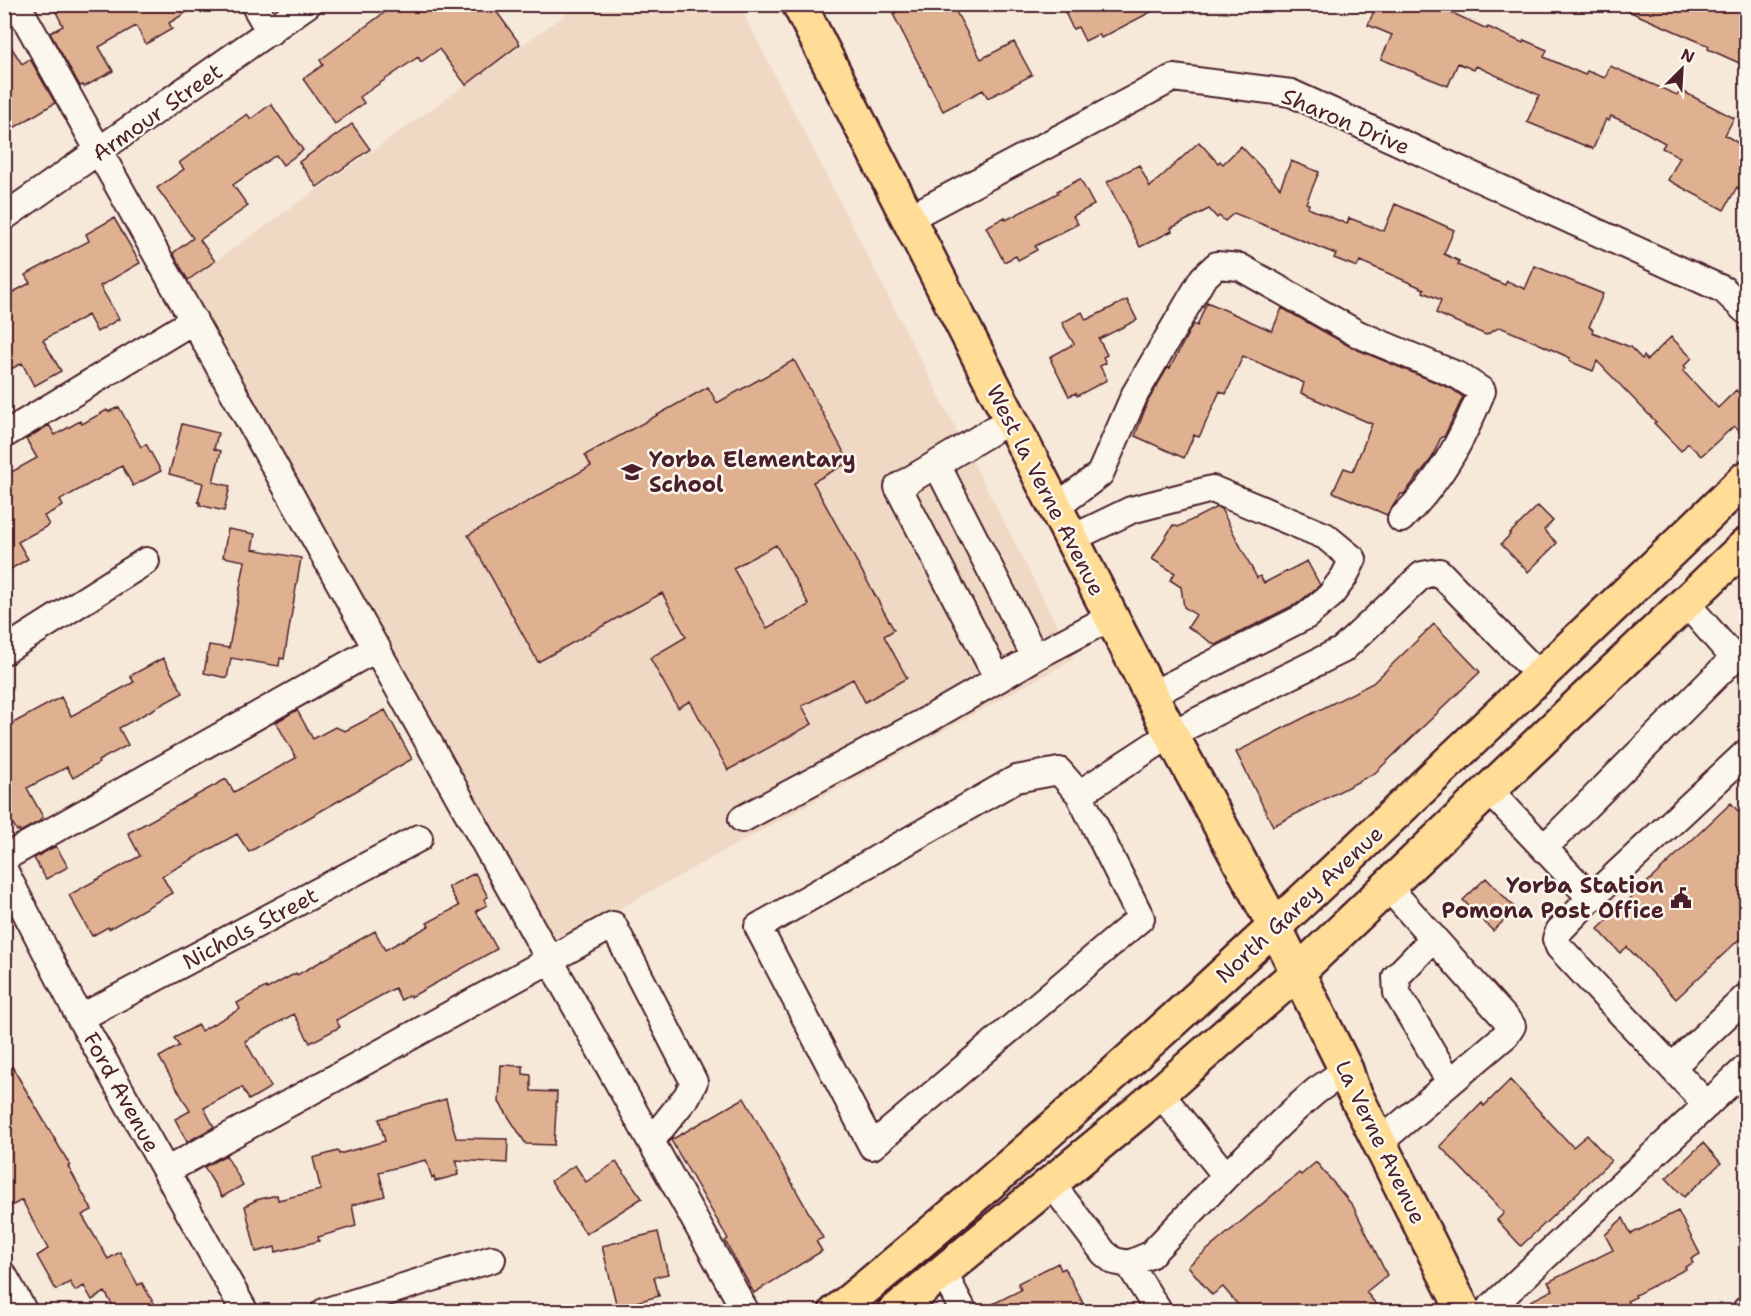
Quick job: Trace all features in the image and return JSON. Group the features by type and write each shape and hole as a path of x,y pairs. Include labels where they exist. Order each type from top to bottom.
{"main road":[{"name":"West la Verne Avenue","path":"799,4 1110,617 1298,972"},
{"name":"North Garey Avenue","path":"836,1311 954,1214 1109,1079 1275,927 1746,478"},
{"name":"North Garey Avenue","path":"894,1311 1160,1093 1298,972 1746,545"},
{"name":"La Verne Avenue","path":"1298,972 1346,1070 1351,1086 1463,1309"}],"street":[{"path":"17,4 746,1311"},
{"path":"254,4 270,32"},
{"name":"Armour Street","path":"4,217 308,4"},
{"name":"Sharon Drive","path":"907,219 1173,78 1291,93 1724,290 1746,311"},
{"path":"1055,508 1100,474 1135,394 1203,278 1217,265 1240,267 1358,334 1459,376 1482,391 1466,430 1442,472 1401,519"},
{"path":"4,435 194,320"},
{"path":"998,679 898,487 1010,420"},
{"path":"937,465 1035,657"},
{"path":"1071,539 1131,510 1212,489 1325,536 1353,559 1344,577 1330,596 1306,616 1151,695"},
{"path":"4,651 146,561"},
{"path":"1079,794 1171,734 1342,650 1422,575 1439,572 1540,676"},
{"path":"1544,848 1742,659 1686,603"},
{"path":"742,819 1110,617"},
{"path":"4,858 377,648"},
{"path":"1707,1105 1559,947 1556,939 1559,930 1591,898 1746,753"},
{"path":"1059,771 1079,794 1141,918 872,1146 758,927 1016,778 1059,771"},
{"path":"1489,790 1591,898"},
{"name":"Nichols Street","path":"80,1018 419,838"},
{"name":"Ford Avenue","path":"4,870 80,1018 245,1311"},
{"path":"1380,1142 1506,1035 1512,1026 1388,887"},
{"path":"166,1171 613,925 694,1082 687,1096 651,1140"},
{"path":"1434,938 1396,978 1396,993 1450,1082"},
{"path":"1672,1067 1746,997"},
{"path":"1463,1309 1707,1105 1746,1068"},
{"path":"1051,1183 1104,1253 1114,1260 1129,1264 1150,1255 1226,1176 1316,1091 1346,1070"},
{"path":"1160,1093 1226,1176"},
{"path":"324,1311 492,1259"},
{"path":"1129,1264 1159,1311"},
{"path":"943,1272 964,1311"},
{"path":"4,1276 24,1311"}],"shaded area":[{"name":"Yorba Elementary School","path":"579,5 739,5 1074,659 562,940 541,930 183,284"}],"building":[{"path":"52,4 200,4 169,23 172,29 146,44 136,26 99,47 113,71 84,87 80,86 50,33 63,26"},
{"path":"396,4 491,4 520,44 466,85 439,49 421,62 418,57 360,97 364,103 335,124 303,79 323,65 320,60"},
{"path":"893,4 952,4 981,59 1014,42 1032,75 988,98 983,90 943,111 893,14 897,12"},
{"path":"1061,4 1166,4 1101,38 1099,34 1085,41 1078,27 1073,29"},
{"path":"1377,4 1433,4 1487,29 1488,27 1523,43 1524,40 1547,50 1544,57 1585,75 1587,71 1605,78 1610,66 1677,95 1682,91 1734,118 1725,135 1746,148 1746,192 1737,187 1724,210 1668,180 1680,157 1662,148 1665,143 1611,116 1609,121 1606,119 1593,149 1527,122 1539,95 1476,66 1474,70 1458,63 1448,86 1381,59 1392,35 1368,25"},
{"path":"1612,4 1746,4 1746,66 1708,49 1709,46"},
{"path":"4,36 22,64 30,59 55,103 4,134"},
{"path":"271,104 303,150 283,165 276,155 233,185 248,206 200,240 215,261 188,280 173,253 193,238 157,188 184,169 179,163 247,114 251,119"},
{"path":"352,124 370,149 317,187 299,162"},
{"path":"1199,142 1218,163 1220,161 1223,164 1241,146 1280,188 1291,161 1319,172 1306,203 1309,204 1308,208 1347,224 1349,218 1384,231 1395,204 1454,230 1444,254 1459,261 1458,265 1505,285 1507,281 1525,289 1535,266 1603,294 1589,327 1593,329 1592,332 1630,347 1642,359 1644,356 1647,360 1671,337 1692,358 1684,366 1686,368 1683,371 1718,408 1736,390 1746,401 1746,438 1734,426 1701,456 1688,443 1681,451 1597,361 1593,371 1569,361 1570,358 1500,327 1486,335 1436,313 1441,300 1423,292 1424,289 1360,261 1357,267 1334,258 1336,254 1234,213 1225,221 1219,216 1217,218 1209,209 1140,247 1107,182 1139,165 1150,187"},
{"path":"1080,179 1094,205 1073,216 1078,224 1035,246 1037,250 1018,260 1016,256 1004,262 986,227 1005,217 1006,220"},
{"path":"114,218 140,263 100,286 119,319 97,332 88,315 43,340 61,371 34,386 22,363 4,373 4,297 30,283 25,275 89,241 86,234"},
{"path":"1127,300 1137,320 1099,339 1107,355 1103,357 1106,363 1100,366 1107,380 1077,396 1076,393 1069,396 1050,357 1074,344 1062,323 1082,312 1086,320"},
{"path":"1207,302 1272,331 1282,308 1351,347 1452,389 1463,397 1432,458 1404,494 1401,494 1387,515 1333,492 1344,468 1353,471 1372,424 1301,393 1304,383 1243,356 1226,394 1220,391 1199,437 1194,435 1184,458 1135,436 1148,401 1168,367 1170,368 1193,324 1197,326"},
{"path":"794,360 849,462 813,482 894,630 884,636 907,678 865,702 853,679 802,706 812,724 728,770 690,701 678,708 650,658 686,637 662,593 538,662 468,535 591,466 585,455 708,387 717,403","holes":["776,545 809,605 767,628 733,568"]},
{"path":"119,407 141,447 146,444 161,471 133,486 122,466 60,500 63,506 44,516 49,525 18,542 28,559 4,573 4,486 10,483 6,475 37,458 26,439 49,425 55,435 80,421 82,424 107,410 108,412"},
{"path":"182,424 218,433 214,449 221,451 213,482 230,486 224,511 200,505 198,502 203,483 169,474"},
{"path":"1538,506 1553,521 1544,530 1557,543 1528,572 1501,544"},
{"path":"1217,507 1221,509 1257,578 1260,576 1264,583 1307,561 1320,585 1298,603 1215,645 1188,627 1196,615 1184,607 1181,587 1170,580 1175,573 1152,559 1173,525 1178,527"},
{"path":"228,529 255,534 252,549 301,558 284,659 280,658 279,666 231,658 227,678 204,673 209,645 229,648 245,561 223,557"},
{"path":"1434,624 1480,672 1375,773 1273,826 1236,752 1373,683"},
{"path":"163,658 183,693 119,728 128,745 98,761 99,763 73,778 67,767 27,788 43,817 42,820 20,832 17,831 4,809 4,728 61,697 71,716 134,682 130,676"},
{"path":"297,710 313,739 335,727 345,731 385,710 412,759 249,852 237,834 162,876 172,893 109,929 108,927 92,936 69,895 140,856 128,833 226,779 234,792 296,758 276,722"},
{"path":"1731,803 1746,820 1746,933 1676,999 1627,947 1620,953 1598,929"},
{"path":"56,846 68,867 46,879 34,858"},
{"path":"475,873 488,897 484,899 487,905 476,911 497,949 411,997 410,995 401,1000 395,988 336,1020 340,1027 310,1043 294,1014 245,1041 271,1087 249,1100 242,1087 204,1108 214,1127 187,1142 175,1119 190,1111 159,1057 179,1046 174,1038 198,1025 201,1031 240,1009 237,1003 296,973 297,975 375,931 385,950 429,926 427,923 459,906 448,887"},
{"path":"1486,878 1516,909 1493,931 1463,900"},
{"path":"4,1053 70,1165 68,1166 92,1210 82,1215 108,1259 120,1252 138,1285 142,1283 158,1311 116,1311 105,1292 92,1300 84,1286 75,1291 70,1282 56,1290 37,1256 48,1249 22,1200 4,1210"},
{"path":"501,1065 523,1066 523,1074 531,1075 531,1091 557,1092 554,1145 526,1144 499,1102"},
{"path":"1510,1080 1573,1147 1587,1135 1611,1161 1521,1246 1497,1220 1504,1213 1440,1146 1482,1103 1484,1106"},
{"path":"744,1098 823,1238 816,1241 822,1251 754,1293 725,1241 728,1239 671,1140"},
{"path":"446,1099 456,1138 508,1139 507,1163 456,1160 458,1175 435,1181 426,1160 379,1172 385,1196 352,1205 356,1226 318,1237 319,1241 276,1252 275,1247 256,1252 245,1206 256,1200 277,1195 278,1200 321,1190 313,1158 338,1151 339,1154 385,1141 379,1119"},
{"path":"1703,1143 1721,1163 1684,1197 1666,1178"},
{"path":"226,1155 243,1185 222,1197 204,1167"},
{"path":"616,1162 642,1198 586,1234 551,1181 575,1165 586,1182"},
{"path":"1316,1162 1353,1206 1387,1275 1366,1292 1382,1311 1243,1311 1223,1287 1212,1295 1188,1266 1299,1173 1301,1175"},
{"path":"1678,1211 1700,1254 1691,1259 1693,1263 1685,1267 1686,1269 1627,1301 1633,1311 1511,1311 1553,1290 1548,1282 1613,1250 1605,1235 1623,1218 1631,1234"},
{"path":"658,1232 668,1274 654,1277 659,1296 617,1307 602,1246"},
{"path":"1058,1263 1061,1270 1065,1268 1087,1311 979,1311 1021,1290 1018,1283"}],"place":[{"name":"Yorba Elementary School","path":"632,472"},
{"name":"Yorba Station Pomona Post Office","path":"1681,898"}]}
